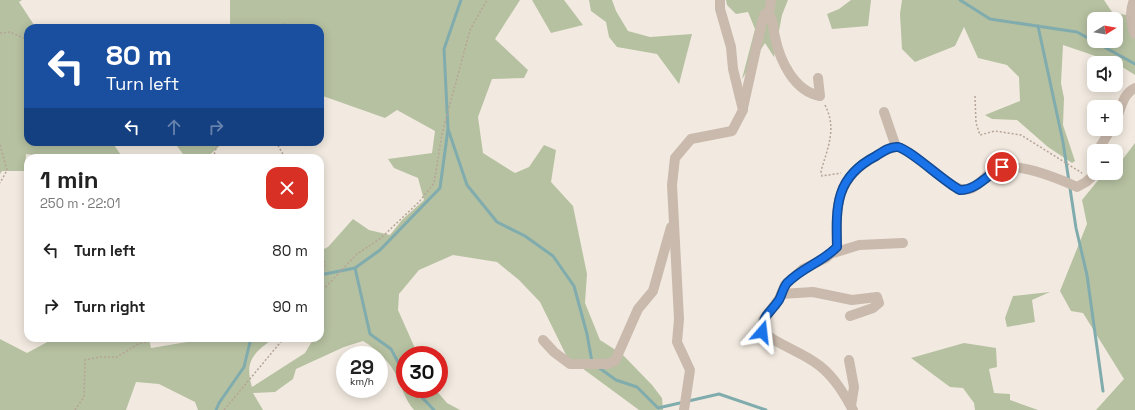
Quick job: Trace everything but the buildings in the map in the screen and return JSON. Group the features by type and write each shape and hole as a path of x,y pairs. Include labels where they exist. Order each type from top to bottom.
{"street":[{"path":"720,0 720,9 731,47 733,69 743,110"},
{"path":"771,0 770,14 775,38 782,61 788,72 798,85 810,94 820,96 818,78"},
{"path":"1134,0 1131,8 1130,19 1135,34"},
{"path":"684,410 690,370 677,342 679,319 672,185 675,158 691,139 732,131 743,110 762,22 765,14 770,14"},
{"path":"1123,100 1130,90 1135,88"},
{"path":"884,112 896,148"},
{"path":"852,408 839,385 820,366 774,342 762,332 763,320 786,285 803,269 826,258 837,247 838,200 845,181 853,173 871,158 888,149 896,148 909,153 960,190 969,190 993,171 1002,167 1046,174 1077,187 1087,180"},
{"path":"544,340 554,352 570,364 607,364 615,361 638,309 653,291 674,217"},
{"path":"830,254 859,245 903,243"},
{"path":"781,294 813,292 852,300 877,297 879,303 873,308 850,316"},
{"path":"849,360 854,387 852,408"}],"path":[{"path":"324,289 357,254 381,238 419,202 434,183 442,134 470,30 487,0"},
{"path":"0,33 10,32 24,38"},
{"path":"820,96 830,116 830,140 821,171 822,176 853,173"},
{"path":"975,96 976,123 980,135 995,131 1021,135 1082,174 1087,174"},
{"path":"0,145 7,170 0,183"},
{"path":"75,410 84,397 85,360 100,357 117,357 138,344 145,342"},
{"path":"224,410 281,342"}],"green space":[{"path":"0,0 22,0 19,2 33,24 24,24 24,146 115,146 120,154 24,154 24,171 2,171 0,174"},
{"path":"230,0 520,0 495,39 528,70 524,78 492,79 478,117 483,153 515,173 529,167 544,145 556,150 551,182 573,206 587,274 585,303 600,340 622,354 652,385 662,398 663,410 639,410 567,357 540,302 519,280 497,262 453,255 419,270 399,294 398,310 414,346 396,346 396,374 388,362 388,346 370,346 363,341 347,346 336,346 336,351 296,369 293,379 275,392 253,393 263,410 198,410 195,402 159,384 136,382 126,410 0,410 0,339 27,353 47,342 150,342 151,348 187,342 269,342 252,358 249,370 252,387 305,353 312,342 324,342 324,249 328,247 353,219 369,230 390,235 402,220 424,200 418,178 394,168 388,159 432,153 435,131 397,110 385,118 324,96 324,24 230,24"},
{"path":"532,0 564,0 583,25 551,33"},
{"path":"589,0 612,0 616,11 628,31 650,37 692,34 679,84 657,54 617,47 609,37 606,22 591,11"},
{"path":"726,0 788,0 782,15 774,57 765,43 742,79 755,29 748,12 736,14 727,5"},
{"path":"851,0 871,0 868,26 832,29 827,14 839,9"},
{"path":"902,0 1104,0 1112,12 1087,12 1087,48 1123,48 1123,14 1135,17 1135,75 1123,67 1123,56 1095,56 1063,45 1061,83 1064,98 1063,125 1075,161 1072,163 1048,147 1017,120 992,119 985,115 1020,101 1019,77 1007,65 978,58 964,27 955,46 915,62 902,49 900,14"},
{"path":"1135,143 1135,410 1096,410 1124,379 1083,313 1071,311 1060,291 1087,224 1082,200 1098,180 1123,180 1123,159"},
{"path":"177,146 220,146 210,154 183,154"},
{"path":"1050,292 1032,300 1035,322 1007,327 1005,318 1013,296"},
{"path":"964,343 996,348 997,367 989,369 994,393 1010,394 1010,400 1038,410 975,410 974,403 963,388 950,387 911,358"},
{"path":"407,398 443,398 447,403 460,410 414,410"}],"waterway":[{"path":"324,274 355,268 380,250 440,188 448,129 444,49 461,0"},
{"path":"960,0 990,19 1077,32 1135,64"},
{"path":"1038,26 1063,142 1076,228 1087,275 1103,391"},
{"path":"448,129 467,185 497,222 525,236 553,256 574,286 587,334 592,362"},
{"path":"355,268 370,334 391,349 396,358"},
{"path":"216,410 219,403 244,367 250,342"},
{"path":"598,367 616,380 637,387 658,408 719,394 766,410"},
{"path":"423,398 434,410"}],"route":[{"path":"762,332 763,320 779,299 786,285 803,269 826,258 837,247 836,223 838,200 845,181 860,166 871,158 888,149 898,147 909,153 960,190 969,190 993,171 1002,167"}]}
